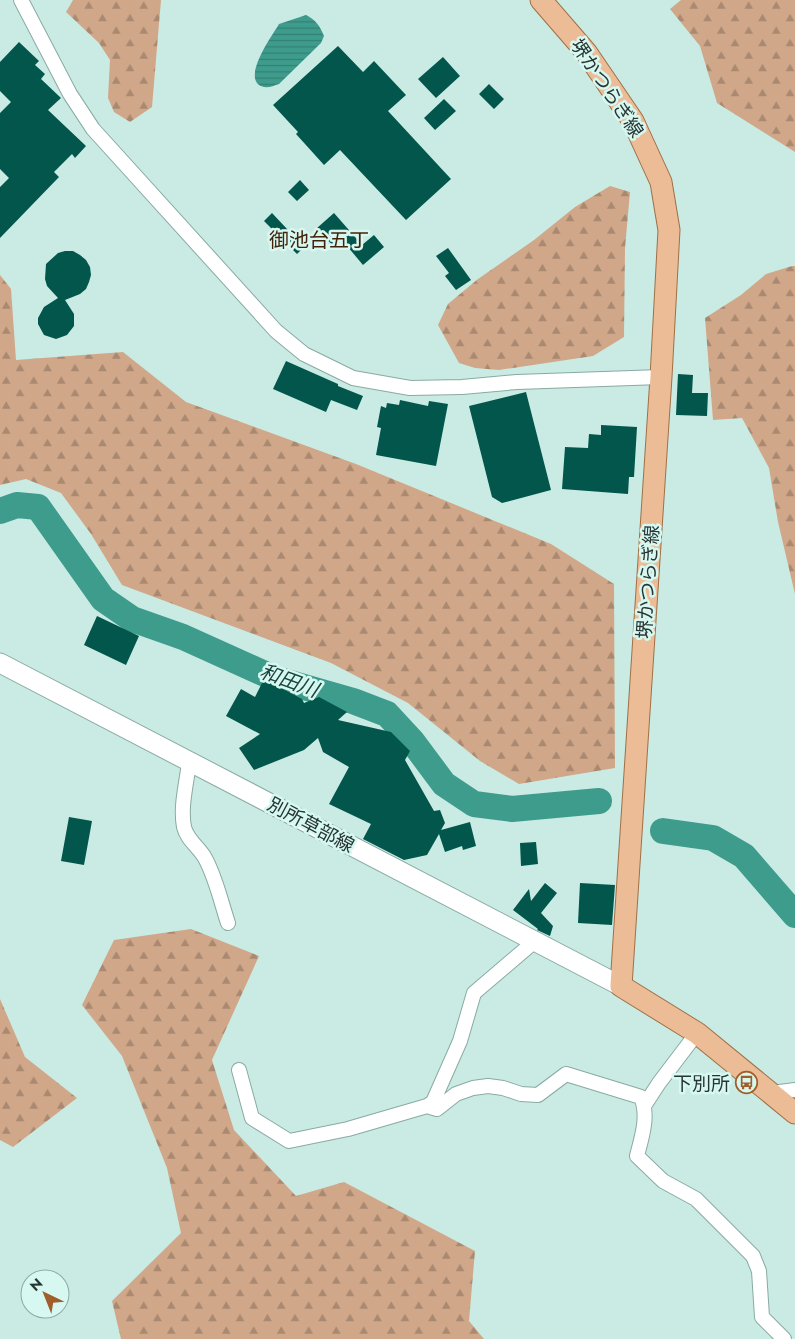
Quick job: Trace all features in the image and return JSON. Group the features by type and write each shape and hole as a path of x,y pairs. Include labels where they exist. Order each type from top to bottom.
{"main road":[{"name":"堺かつらぎ線","path":"541,0 586,52 634,121 661,182 669,230 621,986"},
{"name":"別所草部線","path":"0,663 621,986"},
{"path":"621,986 697,1033 795,1113"}],"street":[{"path":"21,0 70,94 93,129 276,331 304,354 352,378 410,388 462,388 517,382 661,377"},
{"path":"189,762 183,807 183,825 186,834 204,855 211,870 228,923"},
{"path":"240,1070 252,1118 289,1141 348,1129 426,1106 432,1102 460,1042 474,993 534,942"},
{"path":"644,1106 697,1033"},
{"path":"426,1106 437,1109 456,1094 473,1088 495,1087 521,1094 538,1095 566,1074 641,1097 644,1106 644,1125 637,1156 663,1181 696,1199 753,1256 759,1271 762,1317 784,1339"},
{"path":"772,1093 794,1090"}],"green space":[{"path":"73,0 161,0 152,107 130,122 114,112 108,98 110,60 99,43 66,12"},
{"path":"681,0 795,0 795,152 717,103 700,46 670,9"},
{"path":"610,186 630,192 625,248 624,337 593,356 499,370 475,368 459,363 438,325 448,304 478,279 534,240 575,207"},
{"path":"795,266 795,594 778,522 769,468 742,418 713,420 705,318 741,295 766,274"},
{"path":"0,275 11,289 16,360 123,352 186,402 356,464 551,544 614,584 615,768 519,784 480,761 408,703 331,663 122,585 91,534 61,493 26,479 0,485"},
{"path":"191,929 259,956 212,1060 234,1130 296,1196 344,1182 475,1251 469,1321 484,1339 121,1339 112,1301 181,1233 167,1168 122,1056 82,1005 114,940"},
{"path":"0,999 25,1057 77,1098 13,1147 0,1140"}],"shaded area":[{"path":"306,15 315,21 321,29 324,36 321,43 279,84 268,87 261,86 256,81 256,66 279,24"}],"building":[{"path":"19,42 39,61 35,65 45,74 41,79 61,98 48,110 86,146 75,158 72,154 54,172 59,177 0,238 0,187 9,178 0,169 0,113 11,102 0,91 0,62"},
{"path":"338,46 363,72 374,61 406,95 388,111 451,179 406,220 340,150 324,165 296,134 298,132 273,105"},
{"path":"443,57 460,76 436,98 418,79"},
{"path":"489,84 504,99 494,109 479,94"},
{"path":"444,99 456,111 435,130 424,118"},
{"path":"300,180 309,190 297,201 288,192"},
{"path":"272,213 304,247 297,254 264,221"},
{"path":"334,213 362,245 374,235 384,247 363,265 342,240 334,247 317,228"},
{"path":"448,248 471,280 456,290 445,276 449,273 436,256"},
{"path":"73,251 86,260 90,267 91,275 86,289 80,294 65,300 74,314 74,326 67,335 56,339 44,335 38,324 38,318 44,307 58,298 47,286 45,279 46,264 58,253"},
{"path":"286,361 363,396 357,410 331,400 326,412 273,389"},
{"path":"678,374 693,375 692,393 708,393 707,416 676,415"},
{"path":"526,392 551,490 502,503 492,497 469,406"},
{"path":"400,400 428,406 429,401 448,404 436,466 376,455 381,428 377,427 381,406 386,408 387,403 399,405"},
{"path":"601,425 637,427 634,477 629,477 628,494 562,489 565,447 588,448 589,434 601,435"},
{"path":"97,616 139,636 126,665 84,645"},
{"path":"264,679 302,699 304,703 319,697 347,712 338,720 391,732 410,751 405,760 434,811 440,810 445,823 441,830 470,822 476,846 463,850 462,846 445,852 439,834 427,855 404,860 363,839 371,824 329,804 349,767 323,752 318,738 304,750 254,770 239,748 260,734 226,716 241,689 255,697"},
{"path":"69,817 92,821 84,865 61,861"},
{"path":"536,842 538,864 521,866 520,843"},
{"path":"545,883 557,893 541,913 553,926 550,936 537,930 513,910 529,889 531,901"},
{"path":"580,883 615,885 612,925 578,923"}],"waterway":[{"name":"和田川","path":"0,511 17,505 38,507 103,599 132,619 183,637 276,679 353,701 387,714 412,741 444,784 474,804 512,809 599,801"},
{"name":"和田川","path":"663,831 713,838 744,856 795,915"}],"place":[{"name":"下別所","path":"746,1083"}],"district":[{"name":"御池台五丁","path":"319,240"}]}
